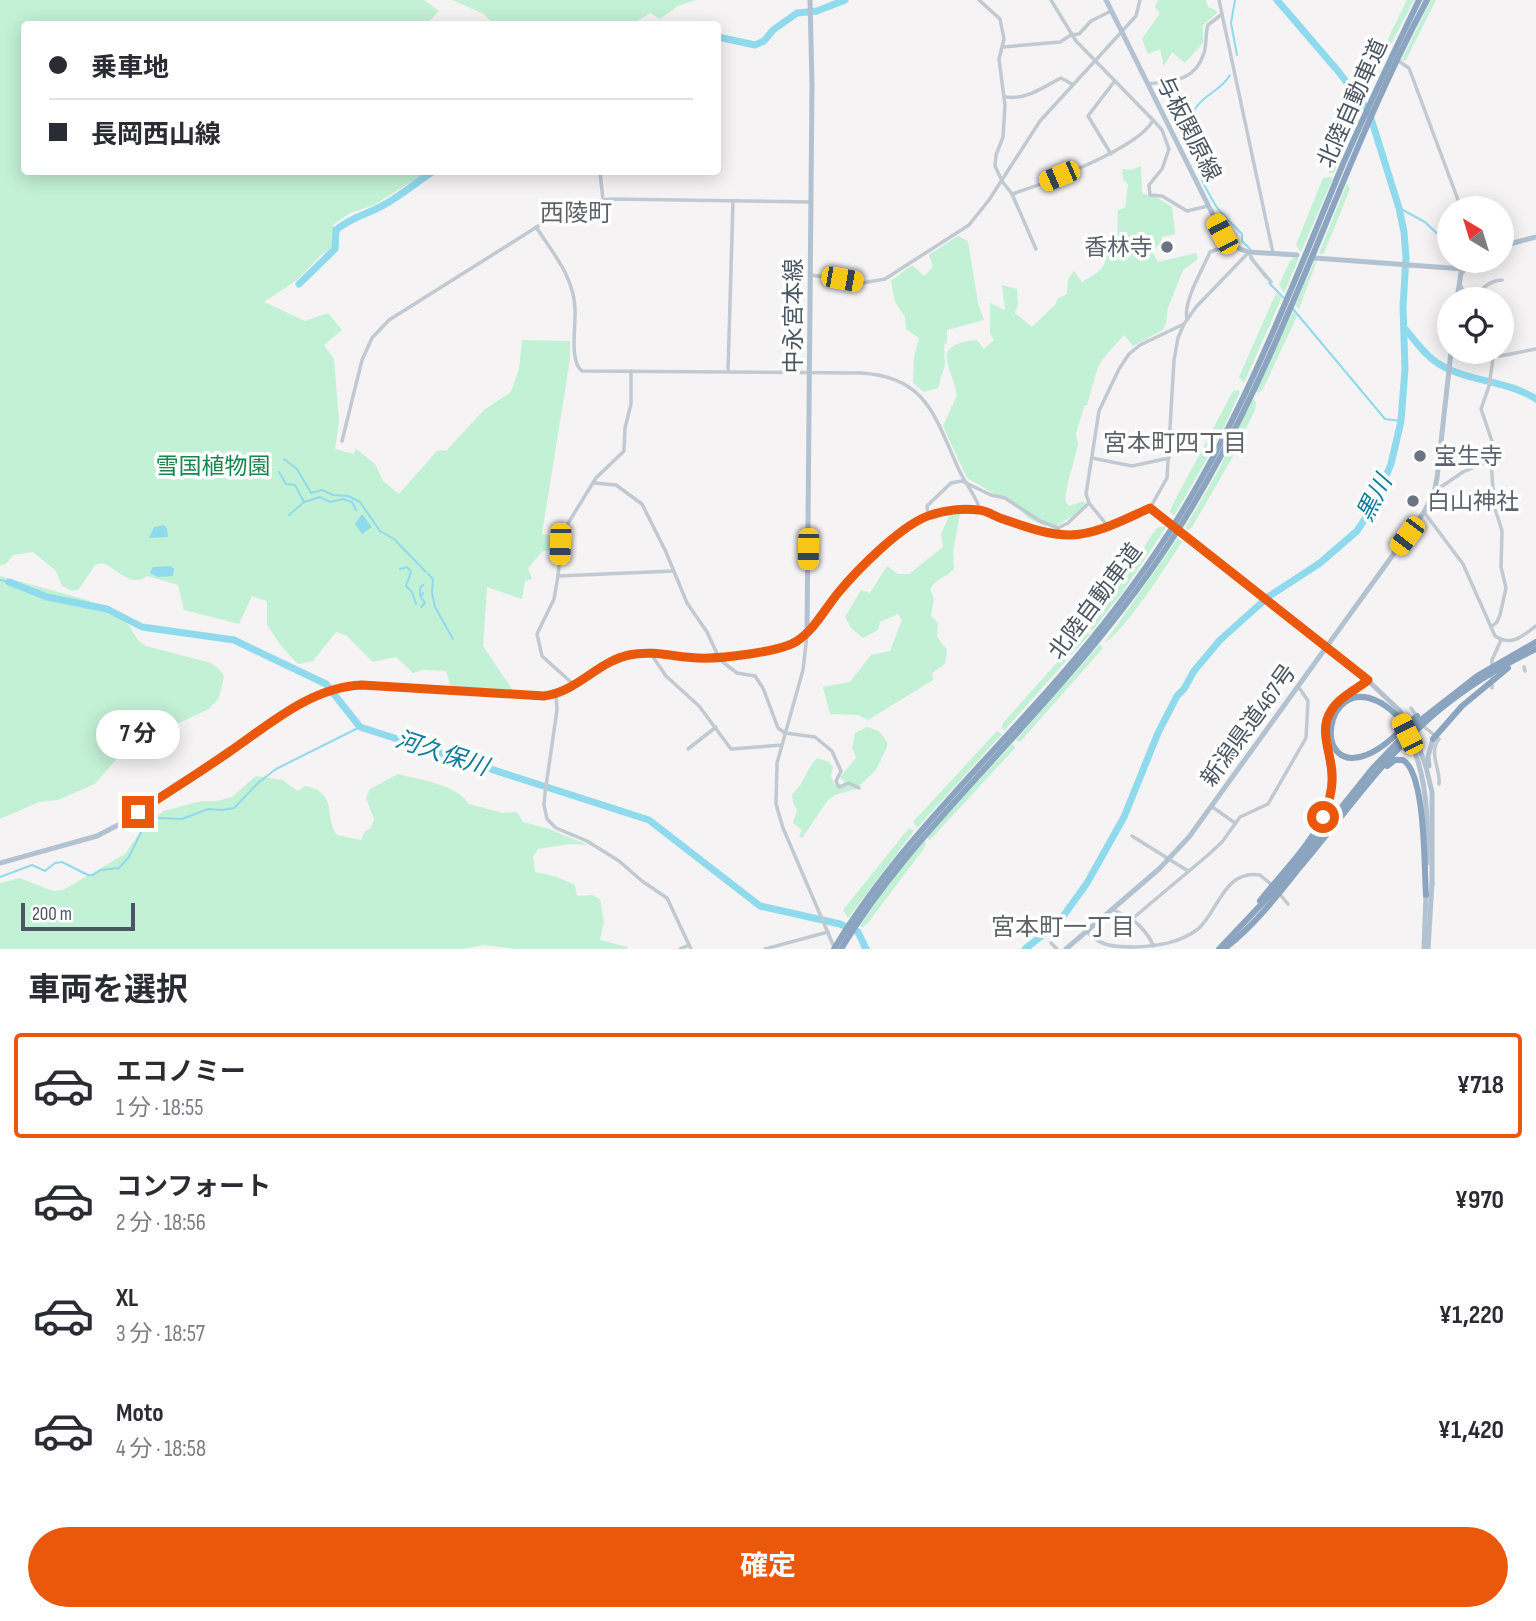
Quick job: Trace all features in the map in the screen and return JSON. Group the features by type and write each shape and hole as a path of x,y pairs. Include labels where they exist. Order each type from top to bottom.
{"highway":[{"name":"北陸自動車道","path":"834,949 919,841 1091,650 1136,591 1209,480 1361,139 1419,0"},
{"name":"北陸自動車道","path":"1313,246 1359,129 1427,0"},
{"path":"1436,739 1462,706 1491,678 1536,642"},
{"path":"1291,878 1387,757 1434,714 1536,650"},
{"path":"1399,717 1377,701 1361,698 1344,704 1331,721 1334,745 1350,758 1368,754 1440,699 1477,676 1491,678"},
{"path":"1219,949 1276,889 1423,716 1477,676"},
{"path":"1224,949 1242,933 1276,889 1309,840 1327,807 1332,775 1325,731 1328,715 1338,703 1369,681"},
{"path":"1276,889 1291,878 1339,827 1388,766 1401,759 1411,766 1418,793 1426,895"},
{"name":"北陸自動車道","path":"841,949 854,922"}],"main road":[{"name":"与板関原線","path":"1106,0 1228,246"},
{"name":"中永宮本線","path":"807,633 811,275 810,4"},
{"path":"1514,242 1536,237"},
{"path":"1228,246 1249,252 1297,255"},
{"path":"1315,258 1437,267"},
{"path":"1459,287 1462,273"},
{"name":"新潟県道467号","path":"1066,949 1169,859 1211,806 1424,512 1437,478 1450,364"},
{"path":"0,863 89,838 120,824 305,701 332,690 362,685 536,697 556,695 611,661 631,654 651,653 700,659 783,648 807,633 847,583 900,533 928,516 948,511 980,510 1002,519 1058,534 1085,533 1150,508 1327,646 1399,710 1417,742 1426,767 1433,804 1432,884"},
{"path":"1369,681 1399,717 1422,768 1427,800 1426,949"},
{"path":"1407,734 1417,742 1436,739"},
{"path":"1426,949 1436,810 1428,756 1436,739"}],"street":[{"path":"979,0 1000,19 1004,39 999,59 1006,97 1003,137 995,160 996,169 1012,194 1036,248"},
{"path":"1051,0 1071,35 1094,62 1160,126 1169,149 1162,169 1149,185 1150,195 1162,196 1184,211 1208,206"},
{"path":"811,275 867,283 889,278 970,225 1040,121 1136,16 1140,0"},
{"path":"1219,0 1273,253"},
{"path":"1003,47 1056,42 1079,34 1091,21 1111,11"},
{"path":"1147,84 1182,80 1189,75 1204,54 1208,25 1222,14"},
{"path":"1399,62 1409,68 1457,196"},
{"path":"1006,97 1019,98 1031,94 1061,78 1072,85"},
{"path":"1111,154 1088,116 1114,82"},
{"path":"1012,194 1111,154 1140,136 1153,120"},
{"path":"600,175 603,200"},
{"path":"342,441 362,360 380,329 404,310 570,208 603,200 811,202"},
{"path":"728,372 733,201"},
{"path":"536,227 572,287 576,310 576,367 582,371 810,372 882,375 903,382 918,394 932,412 980,510"},
{"path":"1186,319 1191,297 1210,252 1228,246"},
{"path":"1150,508 1167,478 1175,351 1186,319 1249,252 1271,282"},
{"path":"1485,287 1503,280"},
{"path":"1107,526 1089,503 1086,494 1099,411 1124,360 1145,342 1184,324"},
{"path":"1514,353 1536,349"},
{"path":"1491,627 1500,615 1506,588 1501,567 1502,531 1494,505 1491,460 1493,443 1481,409 1489,386 1492,364"},
{"path":"575,685 542,656 537,634 554,598 562,533 603,469 624,451 625,428 631,404 631,371"},
{"path":"1092,458 1132,466 1168,458"},
{"path":"1433,493 1449,480 1491,460"},
{"path":"928,516 927,506 935,498 951,484 965,482 990,495 1005,498 1040,522 1058,528 1068,523 1089,503"},
{"path":"594,483 621,487 642,504 687,603 707,632 723,664 757,680 770,705 775,722 785,733 815,737 835,756 841,771 837,784 842,787 849,783 859,788"},
{"path":"1424,512 1463,565 1495,636 1501,640 1517,640 1536,626"},
{"path":"558,576 673,571"},
{"path":"807,633 803,670 776,769 778,813 834,949"},
{"path":"1491,678 1495,651 1501,640"},
{"path":"651,653 666,676 689,694 732,749 782,745"},
{"path":"1132,919 1222,842 1240,817 1268,804 1303,746 1309,713 1306,696 1298,686"},
{"path":"556,695 557,710 544,810 551,824 587,841 619,861 667,898 690,947 680,949"},
{"path":"1411,708 1436,739 1433,751 1439,784"},
{"path":"688,749 716,727"},
{"path":"1211,806 1235,823"},
{"path":"1132,836 1188,872"},
{"path":"1086,932 1109,947 1161,946 1195,931 1210,914 1223,891 1244,876 1259,875 1276,889 1288,904"},
{"path":"1113,908 1120,915 1132,919 1151,938 1153,947"},
{"path":"765,949 828,932"},
{"path":"1051,943 1057,949"}],"green space":[{"name":"雪国植物園","path":"0,0 424,0 439,11 429,21 21,21 21,175 422,175 374,205 350,213 334,224 333,247 320,256 297,280 264,302 305,321 328,313 342,330 324,345 334,359 339,421 335,449 354,454 355,448 375,464 383,481 399,494 436,452 446,451 484,410 511,392 519,369 522,340 570,341 570,359 542,534 559,536 558,550 543,551 528,568 532,579 525,581 522,599 487,587 483,646 514,692 451,687 446,671 422,670 413,673 396,657 373,662 347,636 336,632 313,661 298,664 267,625 267,601 252,596 239,624 184,610 178,585 147,576 130,579 102,563 95,565 79,589 72,591 62,586 56,571 33,552 13,555 7,563 0,566"},
{"path":"452,0 696,0 678,6 660,19 650,13 637,21 491,21 484,14"},
{"path":"1158,0 1206,0 1208,7 1216,10 1217,13 1203,25 1203,43 1185,63 1172,52 1164,66 1160,49 1148,54 1142,39 1160,13 1155,7"},
{"path":"1407,0 1414,0 1386,54 1382,51"},
{"path":"1431,0 1436,0 1406,60 1401,61"},
{"path":"1348,124 1355,124 1334,173 1329,173 1328,167"},
{"path":"1141,166 1142,193 1158,198 1172,207 1175,234 1162,237 1163,245 1156,246 1153,253 1158,262 1196,253 1198,259 1183,270 1168,308 1163,330 1133,346 1124,335 1102,360 1076,434 1078,445 1065,501 1069,506 1084,501 1086,507 1057,526 1045,526 967,478 943,426 957,395 948,365 948,351 953,346 977,340 984,349 994,340 990,334 990,303 1005,310 1002,285 1017,289 1018,304 1015,313 1032,327 1056,304 1057,299 1067,294 1068,279 1074,271 1082,282 1099,271 1106,258 1107,243 1117,243 1118,210 1125,208 1128,184 1123,179 1122,169 1131,170"},
{"path":"1323,178 1333,178 1301,252 1296,245"},
{"path":"1347,183 1350,189 1324,253 1321,254 1319,253"},
{"path":"958,236 968,241 978,303 984,320 947,330 947,342 944,345 945,365 938,388 924,392 913,383 914,357 919,338 906,329 905,317 895,302 891,281 912,265 924,276 933,267 929,255"},
{"path":"1295,257 1299,258 1284,293 1279,285 1290,261"},
{"path":"1317,260 1299,309 1295,305"},
{"path":"1276,293 1282,297 1244,383 1239,377"},
{"path":"1293,311 1297,316 1263,389 1258,393 1256,391"},
{"path":"1233,391 1240,392 1219,438 1174,516 1170,512 1173,504"},
{"path":"1253,398 1256,403 1255,410 1232,458 1188,530 1185,528 1218,471"},
{"path":"960,513 953,551 954,569 935,582 930,589 934,599 931,616 938,623 937,637 947,650 945,664 932,673 933,680 868,720 858,715 830,714 823,687 850,682 871,655 890,651 902,620 898,614 880,622 878,630 863,638 851,628 845,617 861,590 870,593 887,566 898,574 909,574 943,547 941,534 950,514"},
{"path":"1167,526 1124,590 1092,631 1088,625 1123,580 1155,530"},
{"path":"1178,538 1182,542 1145,597 1113,637 1105,642"},
{"path":"0,576 87,600 122,615 138,640 146,646 211,663 224,676 219,698 209,709 179,723 152,731 125,749 95,784 58,800 39,802 0,819"},
{"path":"1085,631 1090,634 1004,731 1003,723"},
{"path":"1100,644 1103,648 1020,742 1016,740"},
{"path":"867,727 879,731 887,742 876,770 856,789 828,800 802,838 799,836 802,830 793,823 797,810 792,794 817,758 829,762 833,767 831,775 834,784 840,786 845,782 840,777 856,758 852,748 855,733"},
{"path":"997,731 1002,734 917,828 913,822"},
{"path":"1013,743 1015,748 930,840 926,838"},
{"path":"398,774 447,787 469,804 503,813 517,812 523,822 588,845 570,844 538,849 533,857 535,872 575,885 577,896 592,895 600,899 604,922 600,940 628,947 627,949 515,949 484,945 462,949 0,949 0,883 20,878 53,891 63,890 125,854 146,824 164,811 201,801 218,801 232,797 256,776 283,780 297,791 306,786 323,794 337,835 361,840 365,831 371,828 374,819 366,798 370,789"},
{"path":"909,828 914,831 848,918 843,910"},
{"path":"924,840 925,847 867,924 860,926 891,880"}],"water":[{"path":"362,514 372,527 362,534 355,524"},
{"path":"164,525 168,537 149,538 154,527"},
{"path":"171,566 174,569 173,576 158,577 150,573 153,567"}],"waterway":[{"path":"721,38 755,45 764,41 773,30 797,13 817,11 845,0"},
{"path":"1235,0 1231,23 1237,55"},
{"name":"黒川","path":"1025,949 1059,922 1087,883 1124,817 1158,733 1177,696 1194,671 1220,640 1268,597 1320,563 1357,531 1374,505 1391,464 1401,421 1405,369 1403,307 1406,257 1399,208 1369,112 1277,0"},
{"path":"1230,75 1195,109 1189,132 1194,158 1210,196 1219,210 1242,234 1242,241 1250,249"},
{"path":"299,284 335,249 336,230 350,220 391,201 428,175"},
{"path":"1399,208 1425,222 1437,234"},
{"path":"1250,258 1266,278"},
{"path":"1269,283 1285,299"},
{"path":"1293,309 1385,419 1401,421"},
{"path":"1405,329 1425,353 1450,370 1513,388 1536,399"},
{"path":"284,459 297,469 311,493 322,490 333,495 348,496 360,502 380,531 394,539 426,572"},
{"path":"279,472 286,484 295,485 304,502 320,497 330,502 343,499 352,502 356,510"},
{"path":"289,515 304,502"},
{"path":"400,569 407,567 411,572 406,586 412,592 416,604"},
{"path":"428,574 433,579 435,607 453,639"},
{"path":"0,580 9,582"},
{"name":"河久保川","path":"9,582 47,597 107,609 142,627 234,640 326,684 360,727 649,820 760,906 840,924 858,932 866,949"},
{"path":"420,596 420,588 423,585"},
{"path":"421,607 425,603 421,597 423,593"},
{"path":"0,877 32,865 45,871 55,863 62,862 88,875 119,868 129,857 143,828 153,820 182,819 208,809 234,808 276,769 360,727"}],"place":[{"name":"香林寺","path":"1167,247"},
{"name":"宝生寺","path":"1420,456"},
{"name":"白山神社","path":"1413,501"}],"district":[{"name":"西陵町","path":"576,213"},
{"name":"宮本町四丁目","path":"1175,443"},
{"name":"宮本町一丁目","path":"1063,927"}],"route":[{"path":"138,812 254,734 314,696 328,691 362,685 536,697 556,695 611,661 631,654 667,654 700,659 768,651 790,645 807,633 847,583 912,523 934,513 980,510 1047,532 1074,534 1107,526 1150,508 1368,680 1338,703 1326,720 1325,736 1332,775 1330,797 1323,817"}]}
